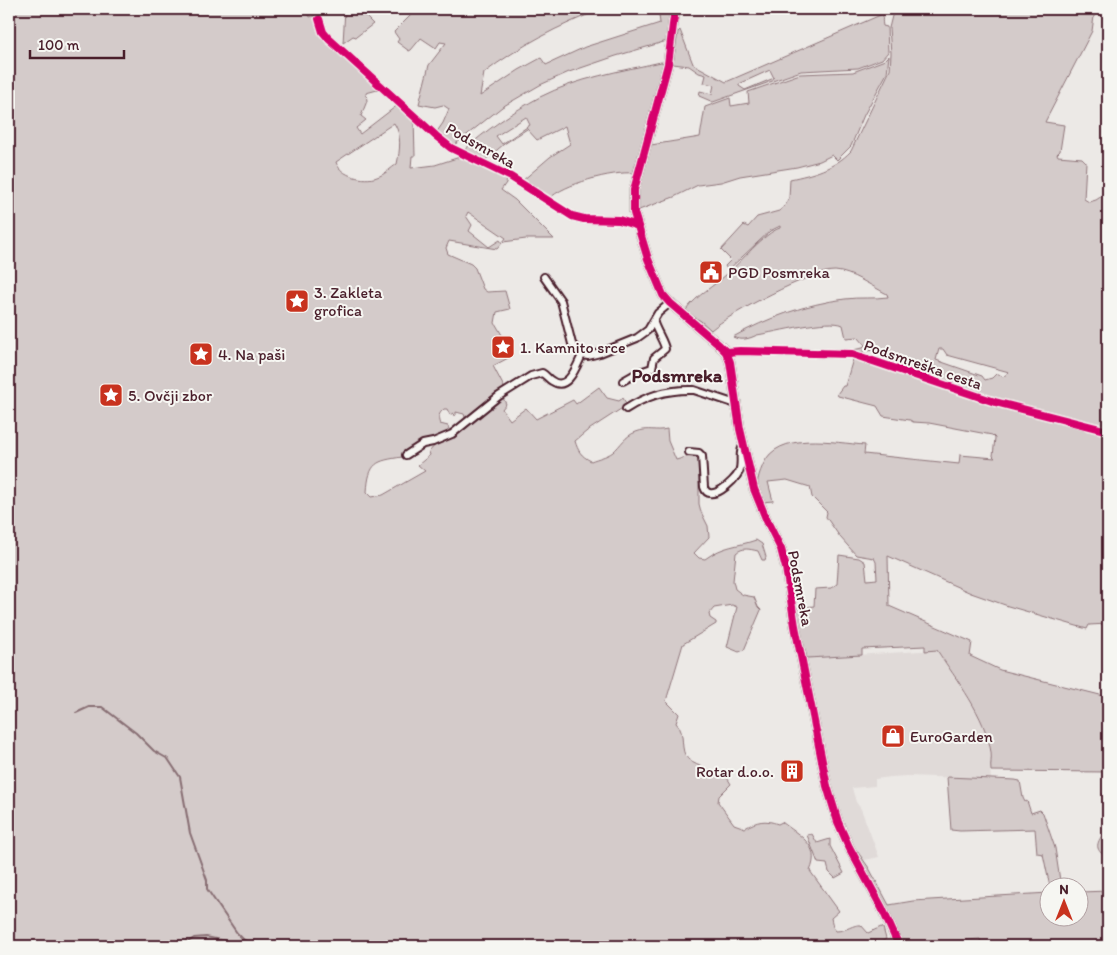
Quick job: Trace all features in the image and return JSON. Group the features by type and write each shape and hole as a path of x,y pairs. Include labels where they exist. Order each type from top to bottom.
{"street":[{"path":"675,9 668,64 634,190 634,213 654,276 663,295 670,304 726,352"},
{"name":"Podsmreka","path":"319,19 323,32 329,39 451,148 511,178 572,216 584,219 619,220 638,226"},
{"path":"544,277 562,301 572,344 577,352 582,355 588,356 600,353 622,345 642,334 654,323 658,314 670,304"},
{"path":"623,381 652,368 654,358 665,349 665,345 658,336 654,323"},
{"name":"Podsmreka","path":"726,352 732,370 743,446 754,489 784,557 794,626 821,760 832,804 849,847 882,908 899,946"},
{"name":"Podsmreška cesta","path":"726,352 852,354 995,402 1108,431"},
{"path":"406,455 423,444 452,434 499,396 531,376 542,373 558,384 563,383 572,374 582,355"},
{"path":"626,409 641,399 650,396 688,390 694,390 736,404"},
{"path":"689,452 699,453 702,456 705,492 713,494 738,474 741,464 740,450 743,446"}],"shaded area":[{"path":"9,9 305,9 310,17 316,15 326,38 381,89 366,93 367,101 361,116 366,120 356,128 360,134 399,104 414,119 415,156 412,156 411,168 435,165 463,156 507,178 501,190 515,200 554,239 526,239 503,242 506,238 468,212 466,216 472,225 469,231 489,247 500,240 502,243 497,249 449,241 446,248 448,254 471,264 475,268 483,289 487,292 505,291 510,309 497,312 495,323 502,335 505,347 510,350 512,356 493,366 504,387 503,391 466,420 464,414 456,412 454,416 453,413 450,415 447,409 444,409 439,416 439,422 448,426 450,433 422,442 404,452 402,457 380,462 372,469 367,492 372,497 383,495 425,471 418,465 430,455 429,452 433,448 455,434 502,396 506,404 502,409 510,420 526,408 536,419 573,400 576,404 599,387 607,398 619,401 623,398 627,405 575,441 580,453 591,461 613,452 626,438 636,432 667,429 668,441 676,460 685,457 698,459 699,504 708,526 709,537 694,553 699,558 705,559 724,549 756,540 762,544 766,557 765,560 762,560 758,551 749,549 736,553 733,581 735,589 743,595 754,597 761,610 744,650 739,652 727,647 737,607 732,605 714,608 709,614 716,624 683,644 666,701 679,714 676,723 681,732 684,752 689,760 696,764 726,776 731,784 719,796 718,802 734,824 745,828 761,821 778,824 782,822 801,836 811,847 813,862 810,871 839,911 831,918 836,931 861,925 868,933 881,927 886,939 875,946 9,946","holes":["394,123 400,143 397,164 385,173 366,179 353,177 338,167 336,162"]},
{"path":"345,9 367,9 362,13 373,24 356,37 353,36 343,43"},
{"path":"398,9 602,9 540,37 498,63 484,73 480,96 541,58 546,65 585,47 660,23 659,15 666,13 666,9 671,9 667,41 569,72 540,85 502,107 453,146 436,133 449,109 443,105 435,107 419,104 429,65 446,43 440,42 436,48 421,38 409,51 397,42 399,39 394,32 413,13"},
{"path":"899,9 1005,9 1007,11 1009,9 1095,9 1092,31 1045,122 1064,125 1058,156 1082,158 1086,162 1084,199 1089,202 1096,200 1108,192 1108,428 995,400 891,364 893,358 889,349 847,351 863,348 865,345 858,337 846,338 843,325 836,323 802,326 745,339 733,337 773,318 816,304 850,298 888,297 887,294 861,280 841,272 824,273 790,285 752,304 711,330 701,321 687,313 686,310 695,300 727,274 767,236 780,228 780,226 770,231 727,269 725,266 731,260 721,250 744,225 748,227 757,217 779,211 785,206 789,198 790,179 815,173 838,162 851,151 890,70 889,28 892,16","holes":["939,349 943,349 947,355 1009,372 1003,377 997,373 992,378 985,380 982,376 936,360"]},
{"path":"885,13 882,22 883,26 887,27 888,52 882,59 858,68 801,71 713,102 699,96 700,91 712,94 714,85 704,83 706,75 699,73 689,66 673,64 678,32 680,30 693,64 726,82","holes":["770,70 774,78 745,90 739,86 739,84"]},
{"path":"889,56 887,73 864,115 851,146 837,160 832,155 820,161 797,167 698,185 674,197 639,210 637,202 638,185 651,145 700,137 705,107 730,98 731,106 749,103 748,92 800,74 853,72 885,60"},
{"path":"661,62 664,63 656,97 633,173 601,176 565,188 549,199 522,181 550,157 570,144 565,126 537,140 527,129 504,144 483,162 462,152 480,136 519,109 554,90 584,80","holes":["526,117 530,125 502,144 496,136"]},
{"path":"853,359 863,359 993,404 1069,425 1108,433 1108,624 1089,625 1087,629 1008,606 971,593 888,556 889,606 972,642 970,656 1000,670 1108,697 1108,772 991,771 991,752 983,725 977,712 937,650 925,651 925,646 862,649 862,655 807,658 795,608 814,606 815,589 831,588 837,584 839,555 859,558 865,562 867,580 877,579 876,562 874,558 856,555 840,537 826,517 827,512 812,497 810,487 787,480 768,482 773,501 762,502 758,479 763,465 770,454 781,447 794,443 823,441 865,445 864,454 959,464 960,455 995,458 993,456 995,438 992,435 883,416 877,406 838,396 837,394 845,386"},
{"path":"937,650 976,710 987,734 992,762 990,768 991,779 891,777 875,779 875,786 852,788 879,857 860,861 839,821 826,775 807,658"},
{"path":"947,777 1020,781 1023,798 1025,802 1027,801 1031,813 1040,810 1043,813 1055,848 1060,878 1048,878 1043,854 1037,853 1035,829 951,830"},
{"path":"1103,793 1108,821 1108,859 1098,848 1098,842 1103,834 1106,833"},
{"path":"812,834 817,843 830,839 830,846 844,873 835,878 829,872 827,864 818,863 807,835"},
{"path":"854,849 869,868 889,905 913,901 1040,894 1040,928 1090,928 1090,892 1108,891 1108,946 981,946 980,939 902,946"}],"waterway":[{"path":"76,713 89,707 102,707 136,733 154,751 168,759 180,777 190,833 207,880 207,889 237,933 244,940 255,946"},
{"path":"182,946 194,938 206,937 230,942 243,940"}],"cycle path":[{"path":"675,9 668,64 634,190 634,213 648,259 663,295 719,345 726,352 730,362 740,429 754,489 781,549 786,568 795,626 827,786 838,822 849,847 882,908 899,946"},
{"path":"319,19 323,32 329,39 451,148 511,177 572,216 584,219 619,220 638,226"},
{"path":"726,352 852,354 995,402 1108,431"}],"place":[{"name":"PGD Posmreka","path":"711,272"},
{"name":"3. Zakleta grofica","path":"297,301"},
{"name":"1. Kamnito srce","path":"503,347"},
{"name":"4. Na paši","path":"201,354"},
{"name":"5. Ovčji zbor","path":"111,395"},
{"name":"EuroGarden","path":"893,736"},
{"name":"Rotar d.o.o.","path":"792,771"}],"district":[{"name":"Podsmreka","path":"677,375"}]}
